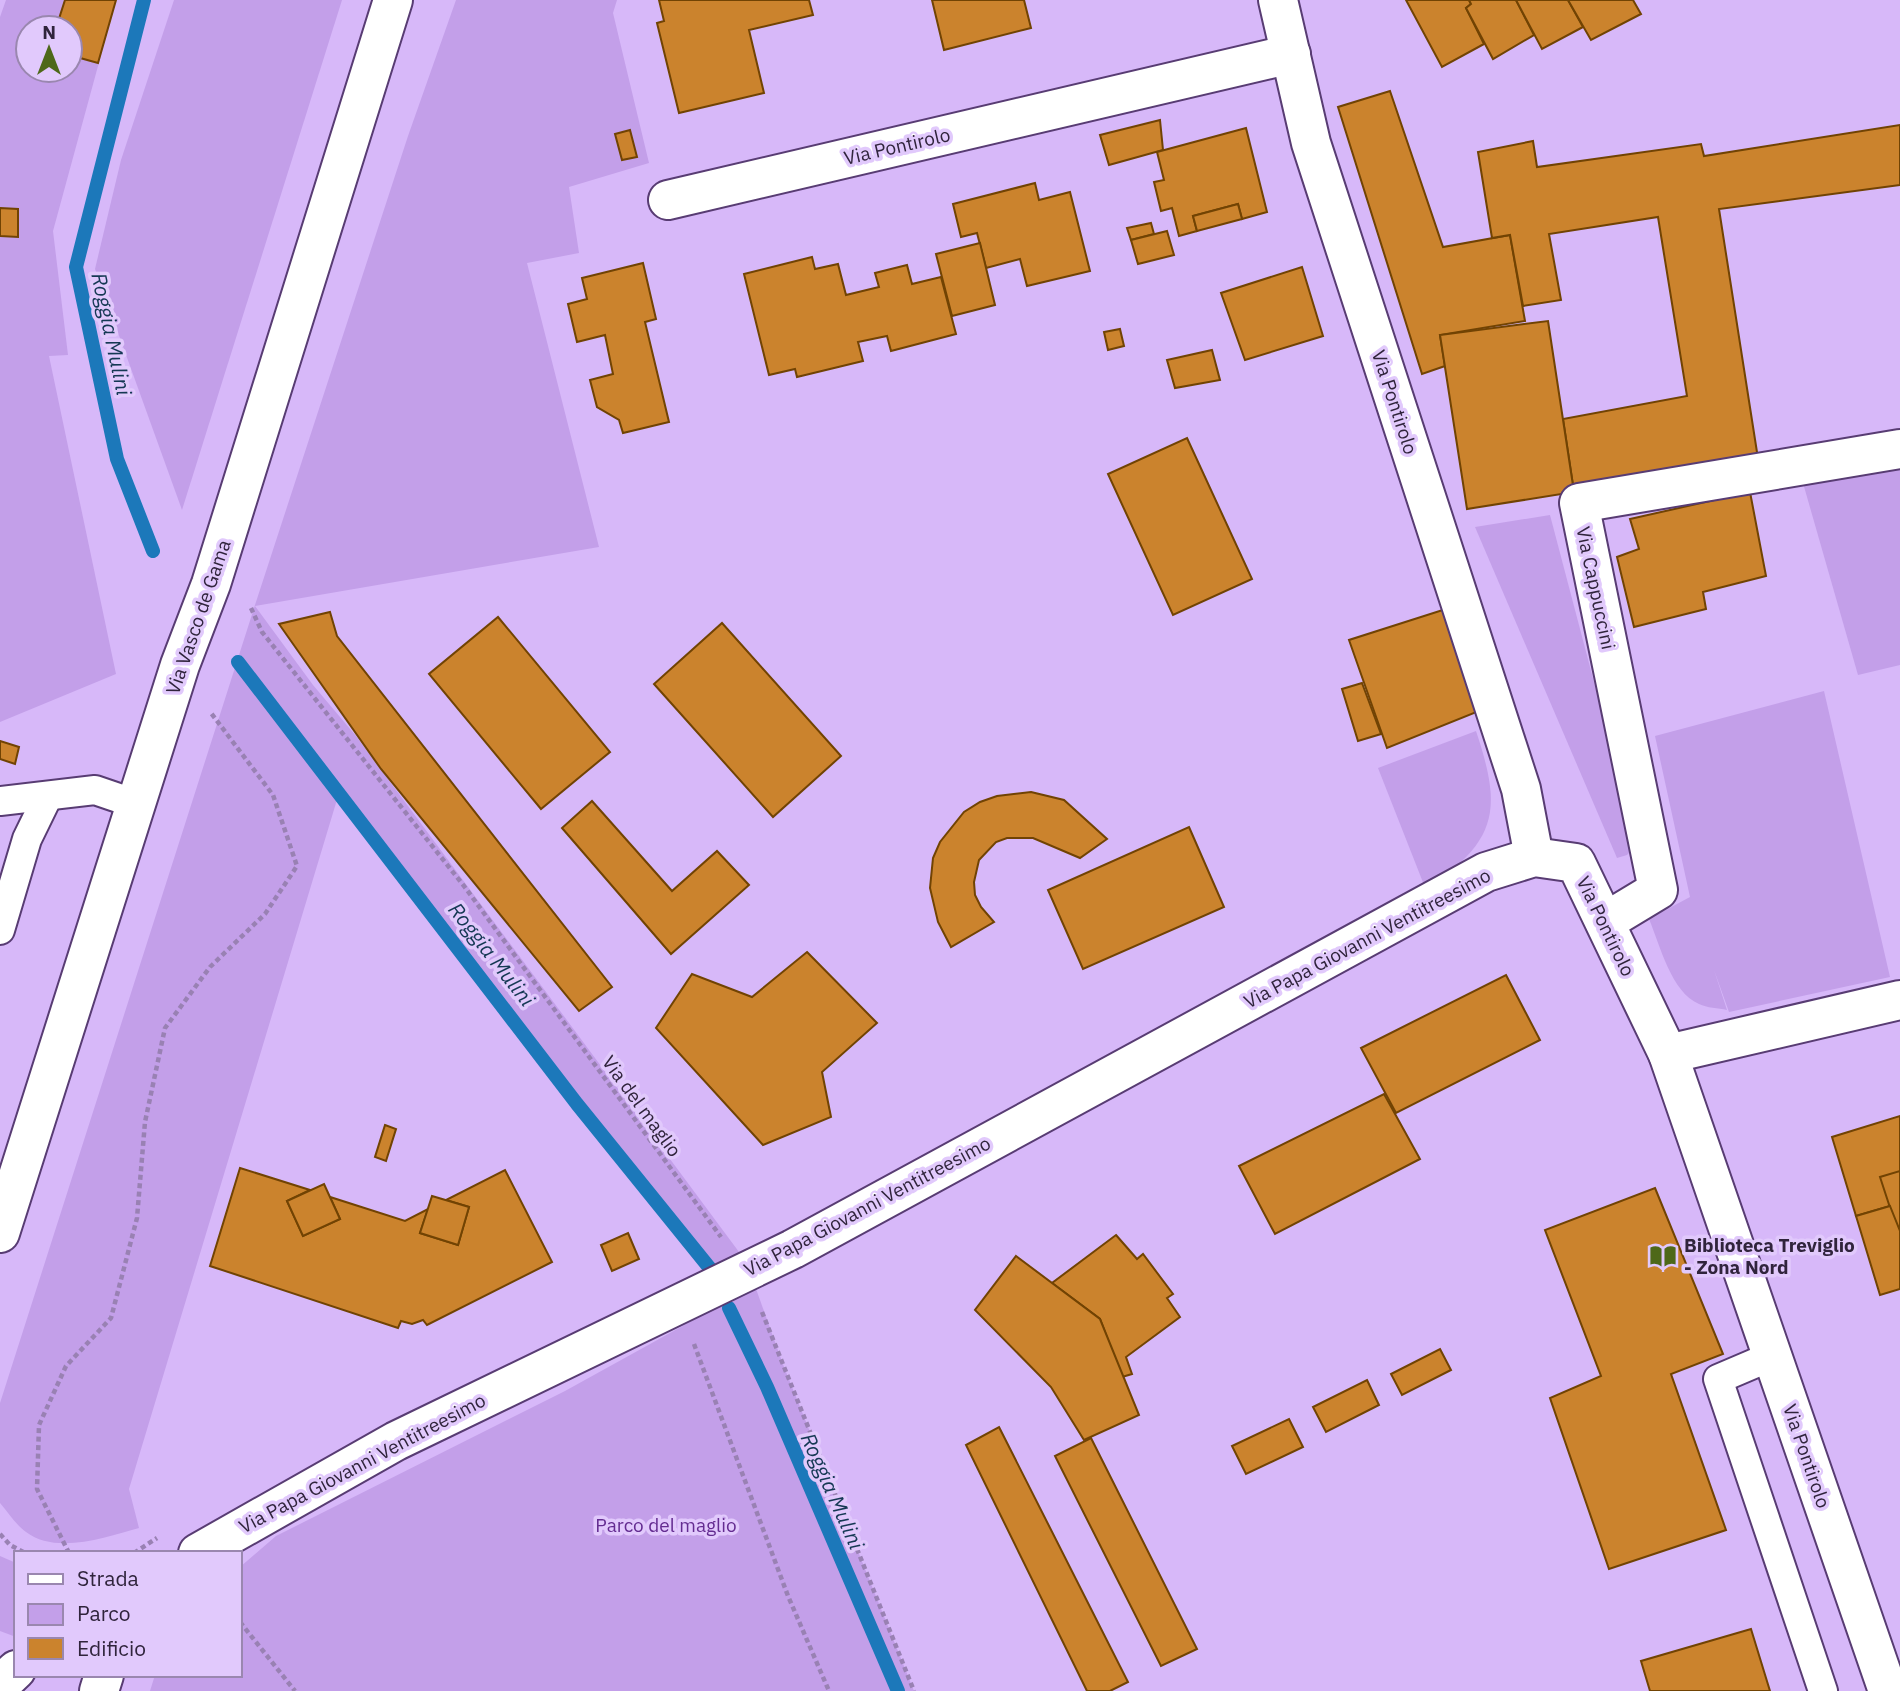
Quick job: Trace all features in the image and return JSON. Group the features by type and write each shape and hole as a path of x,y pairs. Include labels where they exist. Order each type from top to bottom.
{"street":[{"name":"Via Vasco de Gama","path":"0,1233 180,665 211,584 393,0"},
{"name":"Via Pontirolo","path":"1278,0 1311,143 1521,789 1534,857 1576,863 1668,1054 1772,1356 1889,1668"},
{"name":"Via Pontirolo","path":"668,200 1291,54"},
{"name":"Via Cappuccini","path":"1605,922 1658,890 1579,503 1900,449"},
{"name":"Via Papa Giovanni Ventitreesimo","path":"202,1551 396,1441 793,1249 1486,872 1534,857"},
{"path":"1668,1054 1900,1000"},
{"path":"0,1685 14,1672"}],"lane":[{"path":"0,801 95,790 136,804"},
{"path":"0,930 27,839 48,796"},
{"path":"1772,1356 1718,1379 1823,1691"}],"path":[{"name":"Via del maglio","path":"245,597 262,632 464,886 744,1272 914,1691"},
{"path":"68,1551 37,1489 39,1425 66,1366 111,1318 137,1218 145,1122 165,1028 210,967 265,914 297,866 273,795 218,724 180,665"},
{"path":"690,1333 788,1596 829,1691"},
{"path":"0,1534 10,1545 21,1551"},
{"path":"242,1625 295,1691"}],"green space":[{"path":"6,0 116,0 53,231 68,355 49,356 116,674 0,722 0,17"},
{"path":"174,0 342,0 182,510 95,269 121,160"},
{"path":"456,0 617,0 613,13 649,163 569,187 579,253 527,263 599,547 255,606 313,685 356,736 739,1252 712,1271 571,1095 339,793 129,1489 139,1528 82,1542 38,1539 22,1529 0,1503 0,1403 255,605 408,136"},
{"path":"1900,467 1900,665 1858,675 1803,483"},
{"path":"1550,515 1634,834 1634,848 1627,855 1617,858 1475,527"},
{"path":"1824,691 1890,977 1729,1012 1714,970 1727,1010 1702,1005 1689,998 1674,979 1649,919 1690,897 1655,736"},
{"path":"1476,731 1490,783 1488,822 1468,855 1426,890 1378,768"},
{"name":"Parco del maglio","path":"755,1286 784,1367 914,1691 150,1691 154,1677 242,1677 242,1565 276,1536 565,1391"},
{"path":"0,1556 14,1562 14,1636 0,1631"}],"building":[{"path":"65,0 116,0 98,63 84,59 84,14 60,14"},
{"path":"659,0 809,0 813,15 749,30 764,93 679,113 657,23 664,21"},
{"path":"932,0 1024,0 1031,28 944,50"},
{"path":"1406,0 1469,0 1471,4 1466,8 1484,44 1442,67"},
{"path":"1469,0 1516,0 1534,35 1493,59 1466,8 1471,4"},
{"path":"1516,0 1568,0 1583,27 1542,49"},
{"path":"1568,0 1633,0 1641,14 1591,40"},
{"path":"1390,91 1443,247 1510,235 1525,321 1440,335 1445,366 1422,374 1338,107"},
{"path":"1160,120 1163,150 1109,165 1100,135"},
{"path":"1900,125 1900,185 1719,209 1759,465 1574,492 1563,419 1687,396 1658,217 1549,234 1561,300 1523,306 1510,235 1492,238 1478,152 1533,141 1537,167 1701,144 1704,156"},
{"path":"1246,128 1267,212 1242,219 1238,204 1193,216 1197,231 1179,236 1172,208 1161,211 1154,182 1164,180 1157,152"},
{"path":"630,130 637,157 622,160 615,134"},
{"path":"1035,183 1039,200 1070,192 1090,271 1027,286 1020,259 986,268 977,233 961,237 953,204"},
{"path":"1238,204 1242,219 1197,231 1193,216"},
{"path":"0,208 18,209 18,237 0,236"},
{"path":"1151,223 1154,234 1131,240 1127,228"},
{"path":"1167,231 1174,255 1138,264 1131,240"},
{"path":"980,243 995,305 952,316 936,254"},
{"path":"812,257 815,269 838,264 846,295 879,287 875,273 907,265 912,284 941,277 956,334 891,351 887,336 858,342 863,361 797,377 795,369 769,375 744,274"},
{"path":"643,263 656,319 645,322 669,422 623,433 619,420 597,407 590,380 613,374 605,335 577,342 568,304 587,299 582,278"},
{"path":"1302,267 1323,336 1245,360 1221,293"},
{"path":"1548,321 1574,492 1467,509 1440,335"},
{"path":"1120,329 1124,346 1108,350 1104,332"},
{"path":"1212,350 1220,380 1175,388 1167,360"},
{"path":"1187,438 1252,579 1173,615 1108,474"},
{"path":"1750,492 1766,576 1703,592 1706,609 1634,627 1617,557 1639,549 1630,519"},
{"path":"1449,608 1484,709 1387,748 1349,640"},
{"path":"330,612 337,636 612,987 579,1011 381,769 279,624"},
{"path":"498,617 610,752 541,809 429,674"},
{"path":"722,623 841,756 773,817 654,684"},
{"path":"1362,683 1381,734 1358,741 1342,689"},
{"path":"0,741 19,747 15,764 0,759"},
{"path":"1031,792 1064,800 1107,839 1080,858 1033,838 1007,838 996,842 979,860 974,882 975,895 981,907 994,922 951,947 938,922 930,888 933,858 940,842 964,812 980,802 997,796"},
{"path":"592,801 672,891 717,851 749,885 671,954 562,828"},
{"path":"1189,827 1224,907 1083,969 1048,890"},
{"path":"807,952 877,1023 822,1072 831,1117 763,1145 656,1028 692,974 752,997"},
{"path":"1506,975 1540,1040 1396,1113 1361,1048"},
{"path":"1384,1094 1420,1159 1275,1234 1239,1166"},
{"path":"1900,1116 1898,1232 1890,1206 1856,1216 1832,1137"},
{"path":"385,1125 396,1129 386,1161 375,1157"},
{"path":"240,1168 310,1190 287,1201 303,1236 340,1219 330,1197 405,1221 428,1209 420,1233 458,1245 469,1207 446,1200 505,1170 552,1262 427,1325 423,1320 412,1324 401,1321 398,1328 210,1266"},
{"path":"1900,1171 1900,1231 1898,1232 1880,1177"},
{"path":"324,1184 340,1219 303,1236 287,1201"},
{"path":"1655,1188 1723,1354 1671,1374 1726,1530 1609,1569 1550,1398 1601,1376 1545,1230"},
{"path":"432,1196 469,1207 458,1245 420,1233"},
{"path":"1890,1206 1900,1231 1900,1289 1880,1295 1856,1216"},
{"path":"628,1233 639,1259 612,1271 601,1245"},
{"path":"1116,1235 1137,1259 1143,1254 1173,1294 1167,1298 1180,1317 1126,1357 1132,1374 1122,1377 1100,1319 1052,1283"},
{"path":"1016,1256 1100,1319 1139,1415 1084,1440 1051,1387 975,1310"},
{"path":"1440,1349 1451,1370 1402,1395 1391,1374"},
{"path":"1367,1380 1379,1405 1326,1432 1313,1407"},
{"path":"1289,1419 1303,1447 1246,1474 1232,1446"},
{"path":"999,1427 1128,1682 1110,1691 1087,1691 966,1445"},
{"path":"1091,1438 1197,1649 1161,1666 1055,1456"},
{"path":"1751,1629 1770,1691 1650,1691 1641,1661"}],"waterway":[{"name":"Roggia Mulini","path":"144,0 76,267 117,459 153,551"},
{"name":"Roggia Mulini","path":"238,662 577,1104 712,1271"},
{"name":"Roggia Mulini","path":"729,1308 767,1387 898,1691"}],"place":[{"name":"Biblioteca Treviglio - Zona Nord","path":"1663,1256"}]}
